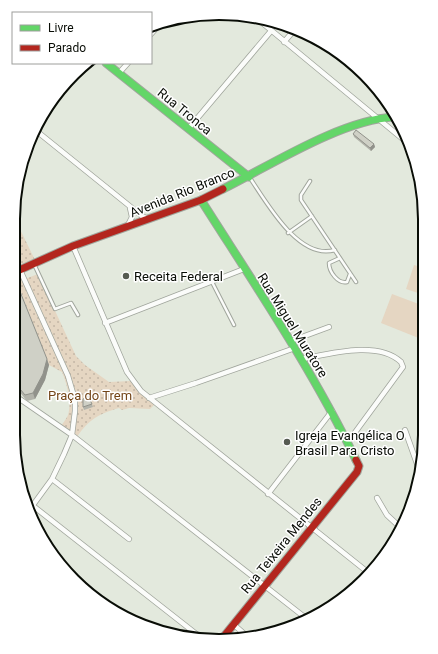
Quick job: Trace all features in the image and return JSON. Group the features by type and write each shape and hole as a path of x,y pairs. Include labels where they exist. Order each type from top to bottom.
{"street":[{"path":"265,26 400,136"},
{"path":"189,128 271,31"},
{"path":"284,42 291,34"},
{"name":"Rua Tronca","path":"107,64 249,177"},
{"path":"119,74 127,64"},
{"name":"Avenida Rio Branco","path":"20,270 73,246 201,200 249,177 333,133 378,118 387,113"},
{"name":"Avenida Rio Branco","path":"378,118 389,117"},
{"path":"40,134 130,207 142,216 150,219"},
{"name":"Rua Miguel Muratore","path":"201,200 302,360 332,411 359,466"},
{"path":"126,228 132,217 130,207"},
{"path":"73,246 105,323 130,377 141,392 310,528 365,570"},
{"path":"105,323 244,269"},
{"path":"20,275 68,376 75,400 76,411 72,435 52,479 33,505 194,632"},
{"path":"149,398 196,383 293,345 330,327"},
{"path":"302,360 337,352 374,351 388,353 402,362 403,367 348,442"},
{"path":"20,401 72,435 302,615"},
{"path":"268,494 332,411"},
{"path":"405,430 416,461"},
{"name":"Rua Teixeira Mendes","path":"226,634 357,472 359,466"},
{"path":"52,479 129,539"},
{"path":"377,498 387,515 397,524"},
{"path":"233,624 243,632"}],"lane":[{"path":"249,177 288,233 320,252 335,250"},
{"path":"310,181 302,195 301,200 356,282"},
{"path":"288,233 312,216"},
{"path":"340,258 328,263 333,273 340,281 344,283 349,279 351,274"},
{"path":"34,264 55,309 71,303 78,315"},
{"path":"212,282 234,325"}],"green space":[{"path":"20,229 35,260 20,267"},
{"path":"414,265 418,266 418,293 406,289"},
{"name":"Praça do Trem","path":"38,274 76,356 85,365 109,382 131,381 155,404 150,409 129,408 122,410 119,408 106,413 90,421 77,437 61,426 69,410 66,382 62,372 49,365 20,290 20,281"},
{"path":"392,294 418,304 418,338 381,323"}],"building":[{"path":"356,130 374,144 370,148 353,134"},
{"path":"20,292 47,359 43,374 33,393 25,395 20,389"},
{"path":"88,396 92,404 83,407 83,399"}],"traffic: fast":[{"path":"107,64 249,177"},
{"path":"223,189 284,156 329,135 352,126 373,120 390,118"},
{"path":"201,200 302,360 356,460"}],"traffic: jam":[{"path":"20,270 73,246 201,200 223,189"},
{"path":"226,634 357,472 359,466 356,460"}],"place":[{"name":"Receita Federal","path":"126,276"},
{"name":"Igreja Evangélica O Brasil Para Cristo","path":"287,442"}]}
